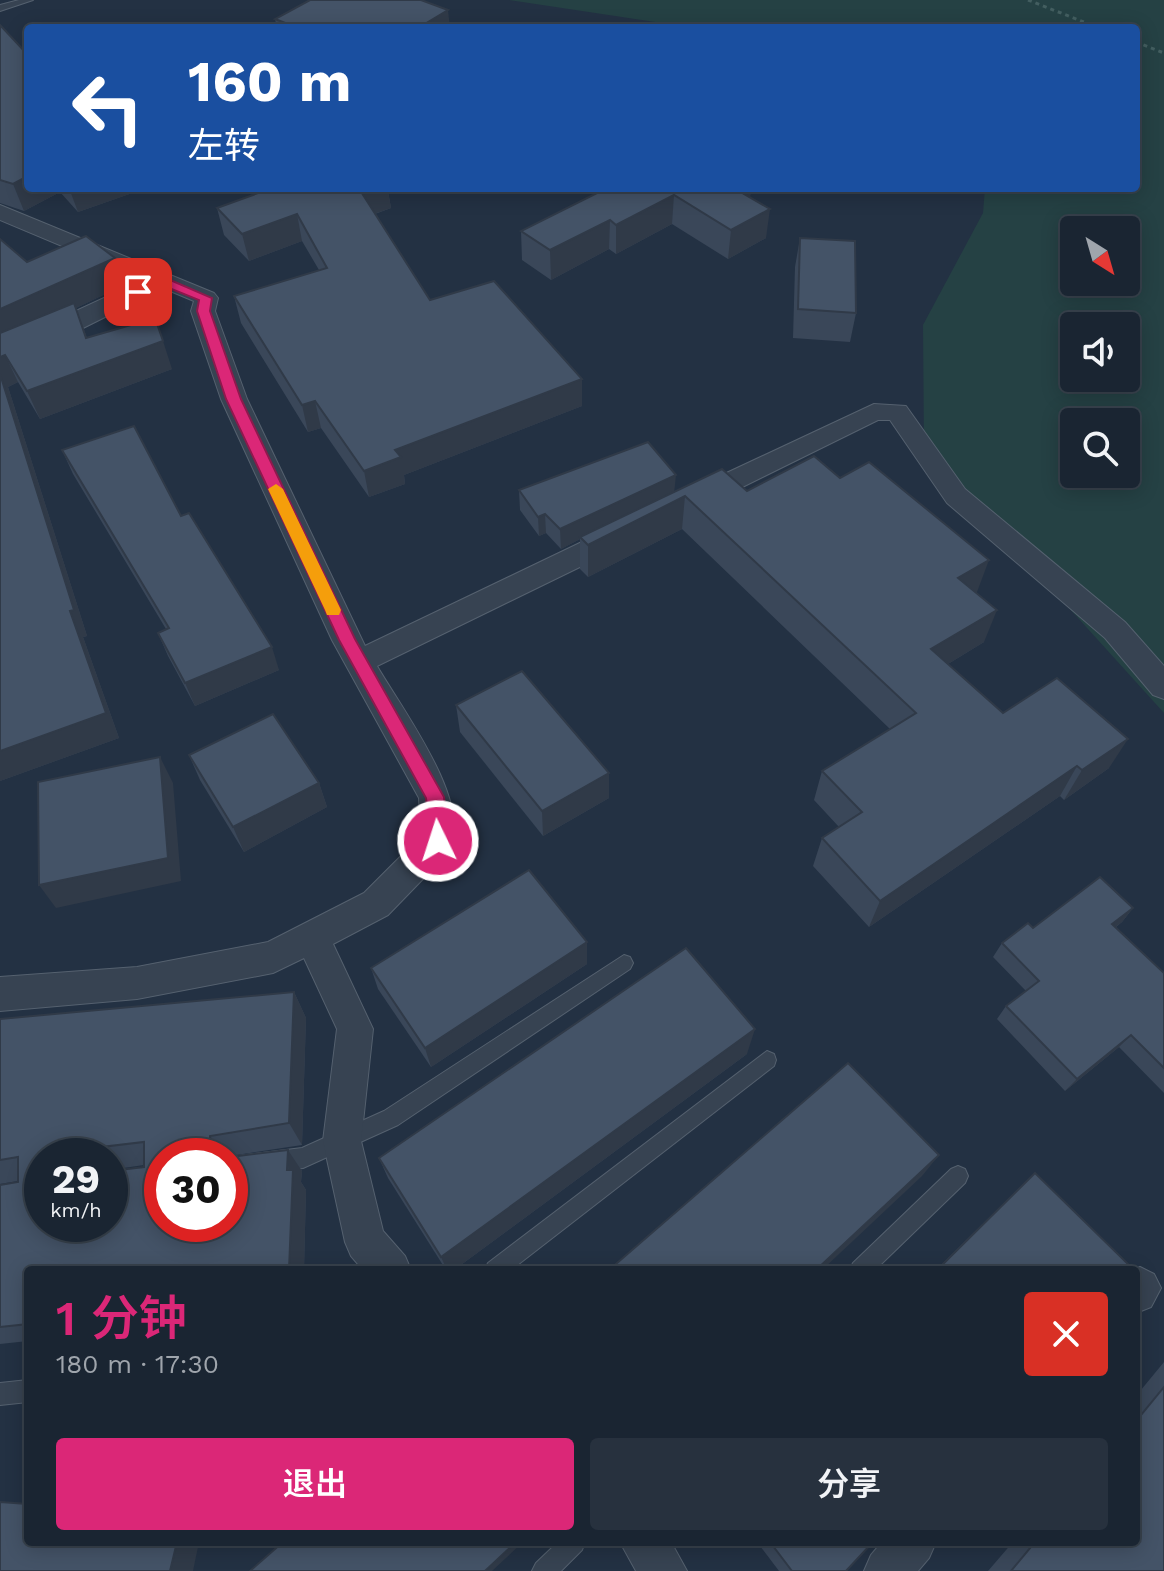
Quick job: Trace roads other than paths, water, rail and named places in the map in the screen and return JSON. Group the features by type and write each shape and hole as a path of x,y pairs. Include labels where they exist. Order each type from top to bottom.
{"street":[{"path":"0,212 206,298 203,311 234,399 359,662 435,797 438,841 376,904 273,957 137,983 0,994"},
{"path":"0,355 67,327 161,280"},
{"path":"674,509 874,412 897,412 956,496 1115,630 1164,687"},
{"path":"359,662 645,523"},
{"path":"312,937 355,1029 342,1141 365,1242 387,1266"},
{"path":"646,1546 664,1571"},
{"path":"887,1571 909,1546"}],"lane":[{"path":"0,8 29,0"},
{"path":"248,1165 303,1158 391,1118 624,963"},
{"path":"500,1266 767,1060"},
{"path":"864,1266 958,1176"},
{"path":"0,1394 24,1391"},
{"path":"544,1571 570,1546"}]}
